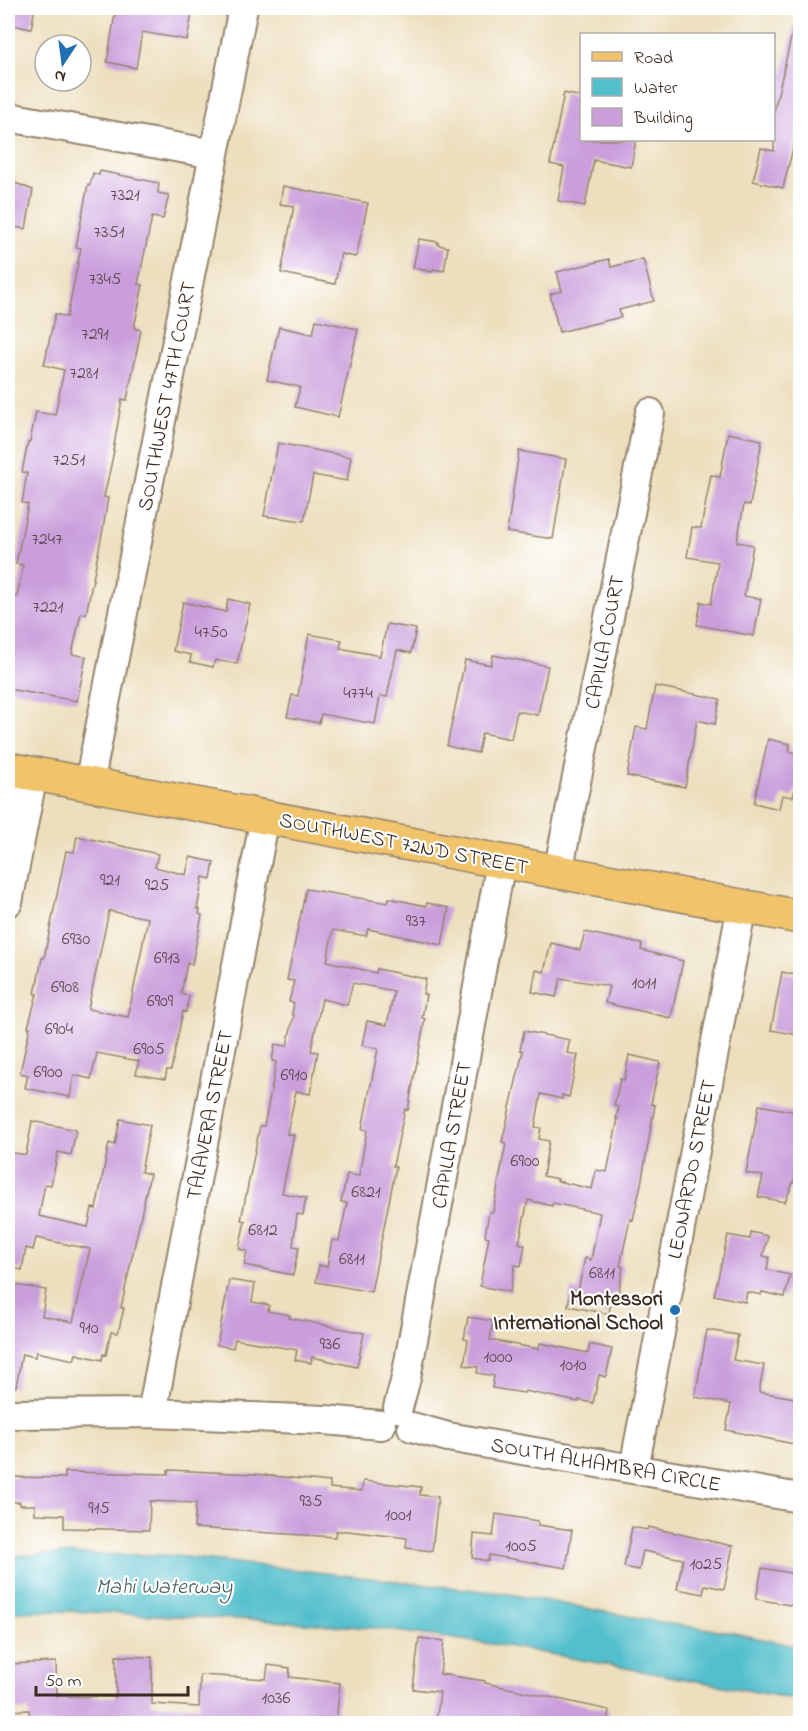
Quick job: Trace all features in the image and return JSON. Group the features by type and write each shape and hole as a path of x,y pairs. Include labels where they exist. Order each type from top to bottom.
{"main road":[{"name":"SOUTHWEST 72ND STREET","path":"20,772 801,917"}],"street":[{"name":"SOUTHWEST 47TH COURT","path":"89,784 243,8"},
{"path":"8,117 214,154"},
{"name":"CAPILLA COURT","path":"558,872 650,413"},
{"path":"8,902 20,772"},
{"name":"TALAVERA STREET","path":"152,1413 265,817"},
{"name":"CAPILLA STREET","path":"397,1420 501,862"},
{"name":"LEONARDO STREET","path":"634,1468 742,906"},
{"name":"SOUTH ALHAMBRA CIRCLE","path":"8,1414 152,1413 314,1420 397,1420 448,1437 801,1498"}],"water":[{"name":"Mahi Waterway","path":"167,1555 510,1594 671,1624 725,1631 800,1647 800,1700 506,1646 374,1628 67,1611 8,1612 8,1556"}],"building":[{"path":"8,8 35,8 31,29 8,24"},
{"path":"116,8 193,8 187,40 142,32 136,68 107,62"},
{"path":"794,25 801,26 801,128 798,128 783,188 753,181 761,148 774,151 775,107"},
{"path":"564,93 580,97 580,141 636,141 631,167 594,160 585,206 558,201 564,167 550,164"},
{"path":"100,171 159,183 158,193 169,195 163,219 152,217 138,284 143,285 134,328 141,330 127,400 122,399 104,497 108,498 103,529 86,614 81,613 72,654 86,657 77,701 8,689 8,658 15,621 8,619 8,595 17,597 23,565 16,564 28,504 22,503 27,473 22,472 28,442 36,412 55,415 64,370 44,365 55,314 67,317 81,248 76,247 88,184 90,185 93,173 99,175"},
{"path":"8,180 33,190 26,229 8,226"},
{"path":"283,186 368,203 356,257 341,254 335,284 281,273 294,206 280,204"},
{"path":"419,239 438,242 438,245 448,247 444,271 433,269 433,272 413,268"},
{"path":"609,259 611,267 643,259 654,301 619,310 621,317 559,332 550,294 562,291 557,272"},
{"path":"316,320 358,329 338,417 295,407 300,387 267,380 279,327 313,334"},
{"path":"728,433 762,440 750,505 744,504 737,542 753,545 744,596 761,599 754,636 697,625 701,602 711,604 718,562 687,557 692,527 701,528 711,475 720,477"},
{"path":"278,443 351,457 347,481 313,475 304,521 264,516"},
{"path":"519,451 566,459 553,539 507,532"},
{"path":"228,599 250,604 237,664 215,660 213,667 190,662 191,655 173,651 183,602 226,612"},
{"path":"387,624 416,629 411,653 397,650 387,697 380,696 375,724 321,714 319,723 287,717 292,695 298,696 309,634 342,640 340,648 380,656"},
{"path":"493,655 548,666 538,715 517,711 511,739 482,733 478,753 447,746 465,660 491,665"},
{"path":"655,686 720,699 715,724 697,720 685,787 627,776 636,727 647,729"},
{"path":"768,739 790,744 789,751 801,754 801,791 795,790 793,797 782,795 779,809 754,803"},
{"path":"77,836 158,854 155,867 186,875 190,857 214,862 211,879 203,877 197,909 200,909 199,914 202,915 192,964 187,963 181,994 189,996 186,1012 183,1011 171,1070 167,1070 165,1079 136,1074 139,1061 97,1053 91,1079 74,1075 70,1097 25,1088 28,1075 20,1073 66,851 74,852","holes":["109,911 148,918 128,1017 88,1009"]},
{"path":"306,889 388,903 389,898 426,906 427,903 449,908 442,945 368,929 366,936 333,930 327,961 376,973 377,969 426,979 422,1018 425,1019 408,1110 405,1109 393,1166 396,1167 371,1292 316,1282 319,1265 327,1267 332,1240 339,1241 347,1203 341,1202 347,1174 359,1176 367,1130 362,1129 378,1049 362,1045 367,1021 387,1025 394,991 353,983 347,1005 322,999 311,1051 318,1052 310,1094 296,1091 287,1134 294,1135 282,1193 306,1198 303,1215 297,1214 293,1246 299,1247 293,1275 244,1265 247,1251 239,1249 245,1221 241,1220 260,1126 264,1126 272,1086 276,1062 272,1061 275,1044 287,1046 294,1015 292,1014 294,1003 289,1002 294,981 287,980"},
{"path":"585,932 642,944 641,950 683,961 671,1018 605,1003 609,986 561,978 556,997 532,992 536,970 544,972 551,943 580,950"},
{"path":"782,972 801,976 801,1024 798,1035 771,1030"},
{"path":"524,1031 570,1040 567,1053 578,1055 569,1097 562,1095 562,1099 541,1094 535,1127 541,1128 539,1139 549,1141 543,1176 592,1189 596,1170 607,1172 618,1119 616,1119 619,1107 614,1106 620,1079 624,1080 629,1055 660,1062 651,1104 655,1105 641,1184 633,1220 630,1219 620,1266 623,1267 618,1295 612,1294 609,1314 568,1306 571,1289 578,1291 585,1258 591,1260 600,1213 528,1200 519,1243 525,1245 521,1266 515,1265 510,1292 480,1286 489,1237 485,1236 489,1212 493,1212 506,1143 502,1142 523,1051 520,1050"},
{"path":"759,1105 791,1111 801,1109 801,1150 795,1178 785,1202 758,1197 763,1176 746,1173"},
{"path":"120,1119 150,1125 141,1172 150,1174 121,1308 124,1308 118,1333 111,1332 106,1355 103,1354 102,1360 76,1354 74,1360 36,1352 35,1357 22,1354 16,1387 8,1386 8,1305 11,1284 46,1290 42,1316 73,1322 90,1249 36,1238 33,1250 26,1248 22,1270 8,1267 8,1152 26,1155 32,1121 76,1130 71,1155 58,1152 51,1185 45,1184 39,1216 88,1227 92,1208 96,1209 109,1143 115,1145"},
{"path":"751,1232 768,1236 763,1256 769,1257 767,1270 790,1275 785,1297 762,1292 761,1295 747,1292 745,1302 714,1295 728,1235 750,1239"},
{"path":"229,1280 255,1284 252,1302 269,1305 268,1311 290,1315 289,1318 364,1333 357,1367 312,1357 311,1363 295,1360 297,1350 235,1339 233,1348 217,1345"},
{"path":"468,1317 493,1321 490,1340 539,1349 540,1343 588,1353 590,1344 612,1349 606,1377 599,1375 593,1403 525,1391 524,1393 492,1388 494,1376 477,1373 478,1367 464,1365 468,1340 464,1339"},
{"path":"707,1330 738,1335 733,1360 764,1365 759,1392 801,1399 801,1422 798,1421 794,1444 726,1430 731,1404 695,1397"},
{"path":"168,1470 254,1474 330,1482 330,1488 362,1491 363,1481 421,1487 420,1495 438,1497 432,1551 406,1548 407,1538 348,1531 336,1531 335,1537 194,1528 196,1503 150,1501 149,1530 64,1528 64,1515 35,1514 35,1505 8,1502 8,1477 65,1478 65,1472 168,1474"},
{"path":"496,1514 538,1521 538,1525 572,1530 566,1568 489,1555 488,1561 472,1558 474,1534 493,1536"},
{"path":"632,1527 647,1530 648,1527 733,1546 724,1589 705,1585 703,1594 677,1589 683,1559 643,1551 639,1570 624,1567"},
{"path":"762,1568 801,1575 801,1607 756,1599"},
{"path":"419,1638 444,1641 440,1674 485,1681 485,1683 609,1710 607,1724 436,1724 440,1692 413,1689"},
{"path":"116,1656 152,1657 152,1704 199,1707 200,1675 266,1679 268,1665 290,1668 289,1677 340,1683 336,1724 30,1724 29,1710 8,1711 8,1664 56,1662 57,1696 116,1697"}],"place":[{"name":"Montessori International School","path":"675,1310"}]}
